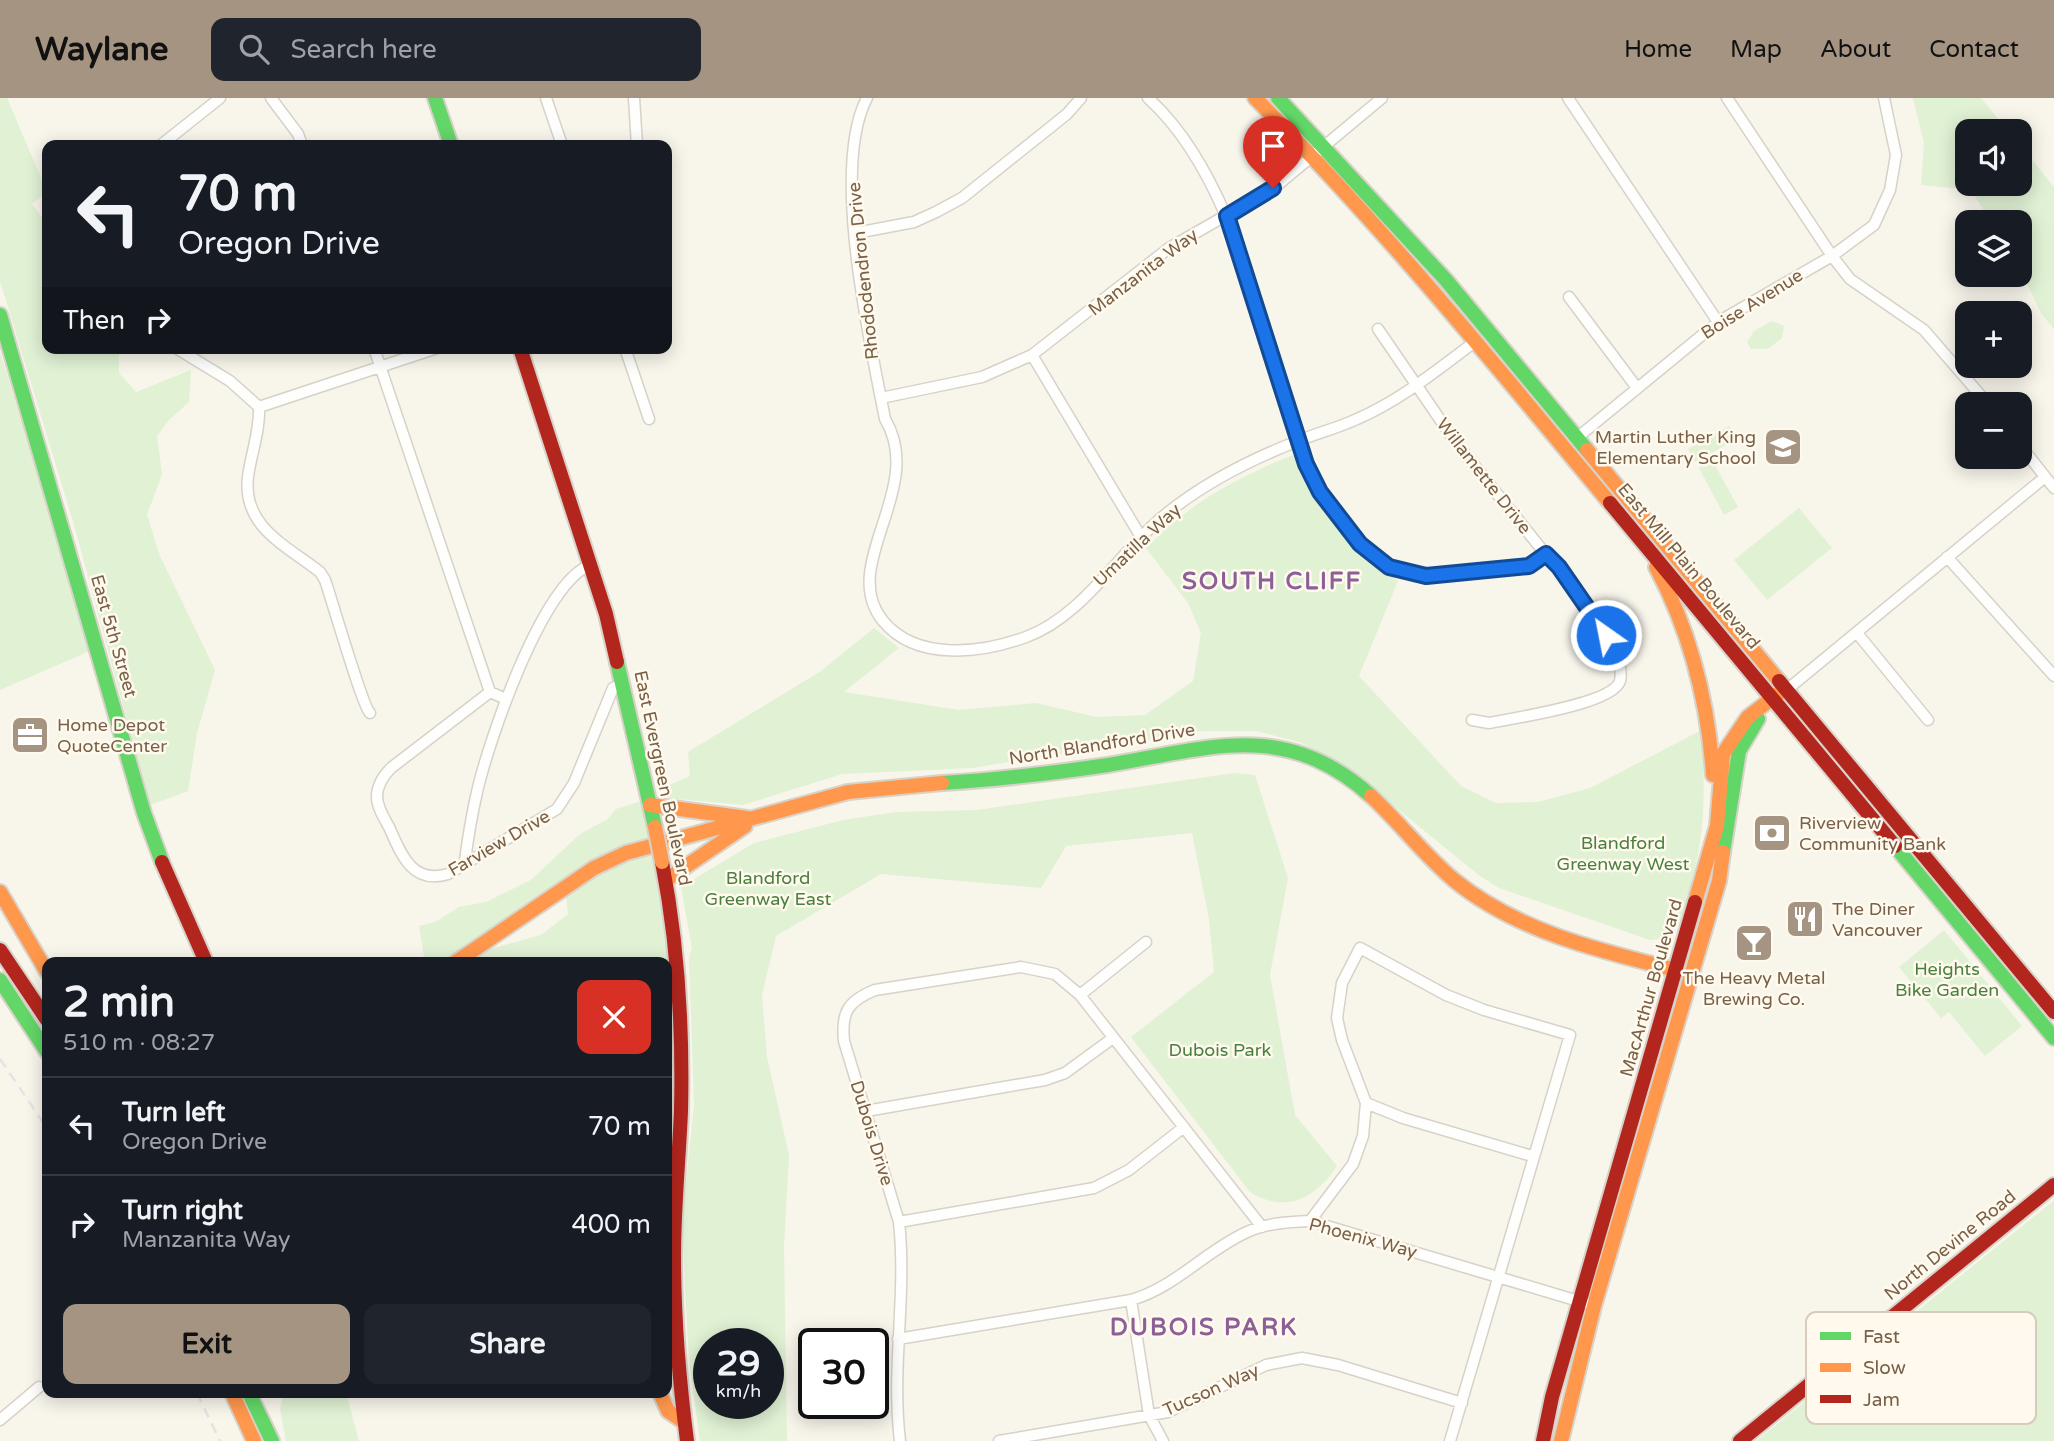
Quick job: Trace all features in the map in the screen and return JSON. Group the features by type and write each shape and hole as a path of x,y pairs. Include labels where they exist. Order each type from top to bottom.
{"main road":[{"path":"435,98 449,140"},
{"name":"East Mill Plain Boulevard","path":"1255,98 1311,155 1476,341 2054,1038"},
{"name":"East Mill Plain Boulevard","path":"1278,98 1324,144 1446,279 1788,688 2054,1012"},
{"name":"East 5th Street","path":"0,315 144,813 204,957"},
{"name":"East Evergreen Boulevard","path":"522,354 590,565 623,684 666,880 677,971 681,1089 674,1255 687,1441"},
{"path":"1634,530 1668,588 1690,641 1700,682 1712,760 1712,835"},
{"name":"MacArthur Boulevard","path":"1561,1441 1586,1304 1712,835 1717,825 1723,754 1742,724 1788,688"},
{"name":"MacArthur Boulevard","path":"1543,1441 1552,1397 1586,1304 1719,881 1739,751 1754,723 1774,699"},
{"name":"North Blandford Drive","path":"463,957 594,869 626,853 755,820 848,792 880,785 991,779 1107,765 1185,749 1248,743 1276,746 1323,762 1354,783 1454,881 1487,906 1554,933 1676,970"},
{"path":"650,805 755,820"},
{"path":"666,880 755,820"},
{"path":"0,892 42,963"},
{"path":"1938,898 1946,895 1984,940 2002,950"},
{"path":"0,950 42,1013"},
{"path":"2001,974 2013,975 2054,1024"},
{"path":"0,980 42,1044"},
{"name":"North Devine Road","path":"1898,1312 2054,1185"},
{"name":"North Devine Road","path":"1740,1441 1806,1387"},
{"path":"234,1398 254,1441"},
{"path":"251,1398 272,1441"},
{"path":"662,1398 668,1411 684,1422"}],"street":[{"path":"167,140 220,98"},
{"path":"271,98 300,140"},
{"path":"546,98 560,140"},
{"path":"634,98 637,140"},
{"name":"Rhododendron Drive","path":"867,98 852,153 856,233 862,303 898,477 869,571 871,595 881,619 901,639"},
{"path":"856,233 914,222 962,198 1067,114 1081,98"},
{"path":"1148,98 1180,135 1227,216 1297,441 1320,492 1360,544 1389,567 1426,576 1529,566 1546,554"},
{"name":"Manzanita Way","path":"881,397 982,377 1032,355 1169,248 1273,188 1382,98"},
{"path":"1568,98 1718,322"},
{"path":"1727,98 1850,279 1924,330 1978,392"},
{"name":"Boise Avenue","path":"1578,438 1718,322 1832,256 1874,225 1890,190 1896,155 1884,98"},
{"path":"1569,298 1637,388"},
{"name":"Willamette Drive","path":"1378,329 1454,440 1566,576 1606,635 1620,679 1615,690 1596,698 1489,723 1472,720"},
{"name":"Umatilla Way","path":"901,639 930,648 960,650 994,647 1029,636 1077,603 1141,537 1181,502 1212,483 1297,441 1356,420 1416,386 1476,341"},
{"path":"186,354 230,381 259,407 259,424 248,479 255,517 268,535 312,566 325,580 356,671 363,704 370,713"},
{"path":"376,354 490,692 506,699"},
{"path":"259,407 419,354"},
{"path":"627,354 649,419"},
{"path":"1032,355 1141,537"},
{"path":"2032,460 2054,488"},
{"path":"1788,688 2045,477"},
{"path":"1947,557 2054,676"},
{"path":"465,861 477,790 506,699 540,625 565,582 590,565"},
{"path":"1857,633 1928,720"},
{"name":"Farview Drive","path":"490,692 391,768 379,784 377,803 410,868 436,877 448,874 465,861 557,809 574,783 613,688 623,684"},
{"path":"1146,942 1080,995 1262,1227"},
{"path":"1310,1221 1353,1164 1363,1136 1366,1103 1342,1040 1337,1018 1342,983 1360,948 1471,1005 1570,1035 1532,1156 1450,1441"},
{"name":"Dubois Drive","path":"900,1441 898,1339 902,1257 899,1222 844,1041 842,1023 849,1006 860,996 875,990 1021,967 1055,974 1080,995"},
{"path":"866,1111 1045,1080 1065,1073 1113,1038"},
{"path":"1366,1103 1403,1118 1532,1156"},
{"path":"899,1222 1094,1188 1129,1170 1184,1127"},
{"name":"Phoenix Way","path":"898,1339 1131,1300 1164,1288 1230,1242 1262,1227 1310,1221 1586,1304"},
{"path":"1131,1300 1149,1415 1163,1441"},
{"name":"Tucson Way","path":"999,1441 1149,1415 1186,1405 1266,1365 1302,1359 1338,1365 1462,1403"},
{"path":"0,1420 39,1387"}],"green space":[{"path":"0,98 7,98 42,180 42,196 32,204 42,217 42,354 119,354 119,373 136,392 191,370 189,402 169,420 157,436 162,474 147,515 160,556 215,670 197,733 188,791 150,805 74,525 0,281"},
{"path":"1913,98 1981,98 1998,119 1955,119 1955,188 1921,185 1924,143"},
{"path":"2032,160 2054,187 2054,329 2041,313 2029,287 2032,287 2032,210 1984,210 1975,196 2032,196"},
{"path":"1772,321 1784,326 1782,338 1768,349 1751,349 1747,342 1754,331"},
{"path":"0,352 92,650 0,690"},
{"path":"1729,426 1737,439 1695,462 1688,449"},
{"name":"Blandford Greenway West","path":"1293,455 1302,474 1336,526 1364,555 1398,581 1359,676 1461,786 1496,803 1538,802 1590,788 1700,731 1704,795 1701,836 1684,909 1669,938 1650,940 1499,888 1480,876 1341,763 1299,742 1257,731 1201,731 972,768 842,774 743,805 667,798 658,790 690,776 688,752 821,671 874,628 899,648 844,692 959,710 1036,703 1097,717 1145,715 1193,681 1201,633 1188,603 1146,548 1196,505 1252,473"},
{"path":"1712,460 1738,507 1724,515 1699,468"},
{"path":"1799,508 1832,548 1767,600 1734,560"},
{"path":"1234,773 1255,775 1288,878 1270,975 1295,1115 1337,1166 1319,1187 1299,1200 1276,1202 1250,1192 1131,1037 1214,972 1209,919 1192,833 1066,846 1041,888 881,874 776,936 762,995 767,1057 789,1155 784,1246 787,1441 700,1441 697,1419 784,1419 784,1328 693,1328 693,1391 689,1362 682,1223 694,1104 689,957 692,948 681,887 754,843 843,820 896,812 977,810"},
{"path":"645,800 652,839 569,879 454,957 424,957 419,926 435,922 459,907 486,902 531,880 580,834 608,819 616,809"},
{"path":"656,847 668,957 480,957 490,949 541,935 568,914 566,895 604,870"},
{"name":"Heights Bike Garden","path":"1944,930 2022,1026 1985,1056 1949,1012 1941,1018 1899,967"},
{"path":"2054,1201 2054,1441 1756,1441 1806,1401 1806,1424 2036,1424 2036,1312 1916,1312"},
{"path":"283,1398 347,1398 359,1441 286,1441 280,1409"}],"railway":[{"path":"0,1059 42,1121"},
{"path":"199,1398 220,1441"}],"traffic: fast":[{"path":"435,98 449,140"},
{"path":"1278,98 1446,280 1587,450"},
{"path":"0,315 144,813 162,862"},
{"path":"617,662 655,827"},
{"path":"1723,852 1739,751 1758,719"},
{"path":"942,783 1046,773 1213,747 1246,745 1277,748 1308,756 1339,772 1371,796"},
{"path":"1895,846 2054,1038"},
{"path":"0,980 42,1044"},
{"path":"251,1398 272,1441"}],"traffic: slow":[{"path":"1255,98 1393,246 1610,503"},
{"path":"1587,450 1779,681"},
{"path":"1656,567 1679,617 1696,668 1707,721 1713,775"},
{"path":"1695,902 1717,826 1723,754 1748,717 1779,693"},
{"path":"463,957 594,868 626,853 848,792 942,783"},
{"path":"1371,796 1454,880 1504,913 1589,947 1676,970"},
{"path":"650,805 747,818"},
{"path":"666,880 745,826"},
{"path":"655,827 662,862"},
{"path":"1561,1441 1594,1306 1719,881 1723,852"},
{"path":"0,892 42,963"},
{"path":"234,1398 254,1441"},
{"path":"662,1398 668,1411 684,1422"}],"traffic: jam":[{"path":"522,354 606,614 617,662"},
{"path":"1610,503 1895,846"},
{"path":"1779,681 2054,1012"},
{"path":"162,862 204,957"},
{"path":"662,862 676,955 680,1017 681,1111 674,1278 687,1441"},
{"path":"1543,1441 1552,1397 1695,902"},
{"path":"0,950 42,1013"},
{"path":"1898,1312 2054,1185"},
{"path":"1740,1441 1806,1387"}],"place":[{"name":"Martin Luther King Elementary School","path":"1783,447"},
{"name":"Home Depot QuoteCenter","path":"30,735"},
{"name":"Riverview Community Bank","path":"1772,833"},
{"name":"The Diner Vancouver","path":"1805,919"},
{"name":"The Heavy Metal Brewing Co.","path":"1754,943"}],"district":[{"name":"SOUTH CLIFF","path":"1272,581"},
{"name":"DUBOIS PARK","path":"1204,1327"}],"route":[{"path":"1273,188 1227,216 1297,441 1320,492 1337,516 1360,544 1389,567 1426,576 1529,566 1546,554 1559,567 1606,635"}],"park label":[{"name":"Blandford Greenway East","path":"768,888"},
{"name":"Dubois Park","path":"1220,1050"}]}
